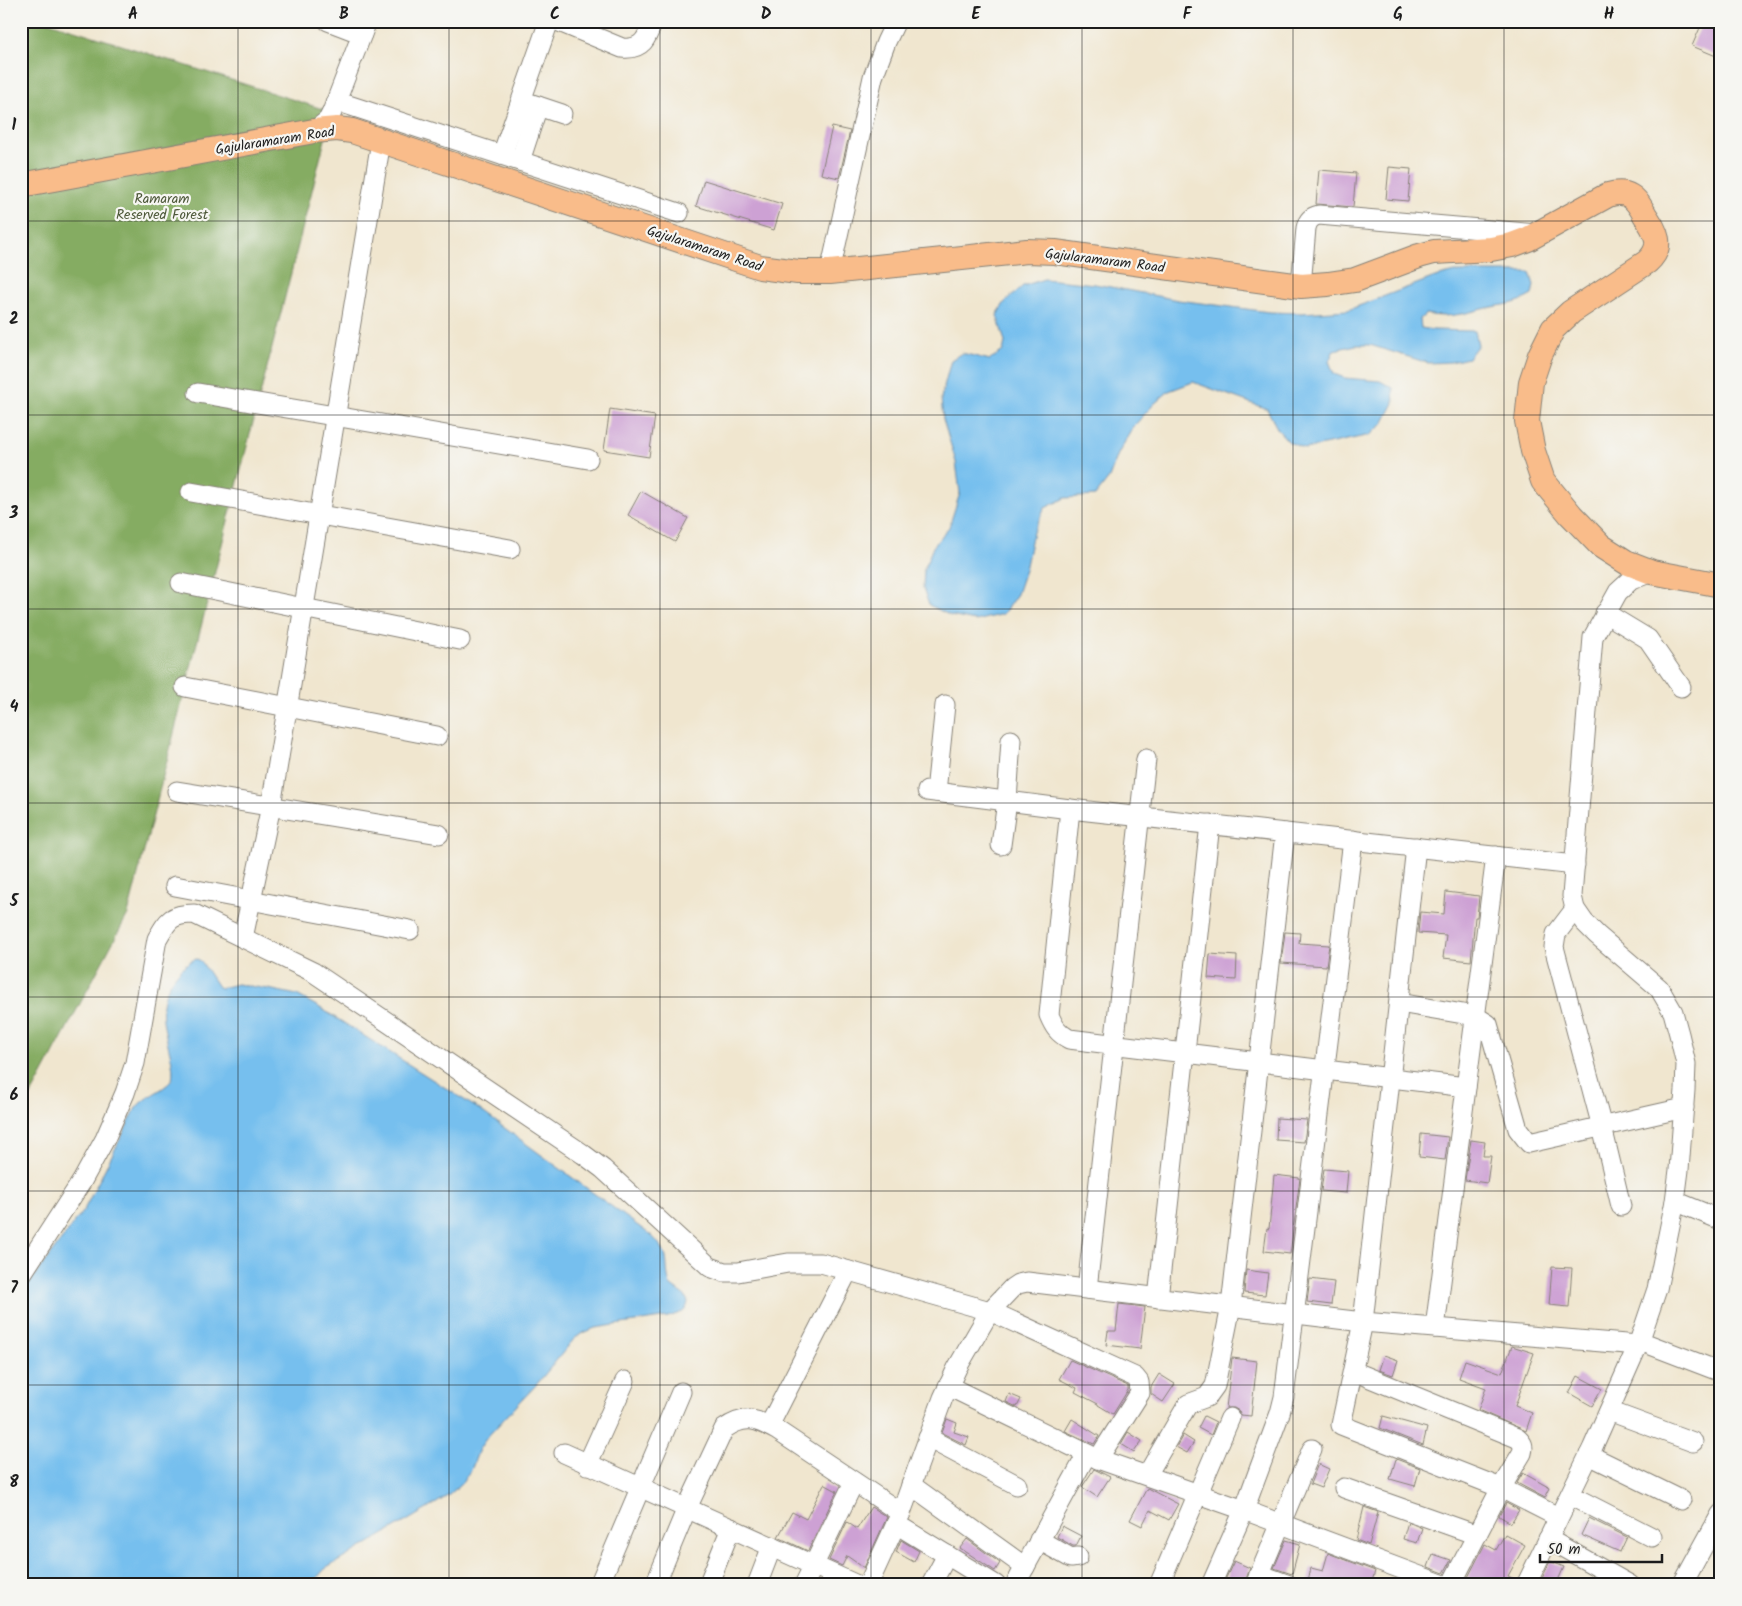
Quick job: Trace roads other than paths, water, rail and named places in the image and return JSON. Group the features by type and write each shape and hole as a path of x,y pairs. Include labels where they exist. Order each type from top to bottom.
{"main road":[{"name":"Gajularamaram Road","path":"21,184 314,131 337,129 352,131 760,267 798,272 830,272 1027,251 1055,252 1300,286 1355,280 1434,252 1491,249 1512,245 1537,234 1608,195 1619,193 1630,195 1656,232 1658,243 1654,256 1571,312 1553,329 1540,355 1531,382 1527,421 1532,451 1544,481 1571,515 1602,546 1626,562 1652,572 1721,585"}],"street":[{"path":"314,131 328,120 364,27 328,21"},
{"path":"501,181 529,103 549,21"},
{"path":"557,21 622,48 630,49 637,47 643,42 653,21"},
{"path":"830,272 873,78 896,21"},
{"path":"336,101 679,212"},
{"path":"529,103 562,114"},
{"path":"243,938 271,806 382,141"},
{"path":"1300,286 1306,228 1312,216 1319,215 1537,234"},
{"path":"198,393 588,459"},
{"path":"190,492 510,549"},
{"path":"1526,1585 1589,1455 1639,1343 1657,1289 1675,1201 1684,1108 1686,1064 1673,1012 1659,988 1597,935 1575,909 1572,896 1593,637 1618,592 1631,580 1652,572"},
{"path":"181,583 460,640"},
{"path":"1605,613 1648,639 1680,687"},
{"path":"184,687 437,736"},
{"path":"945,705 931,791 1070,809 1575,865"},
{"path":"1001,845 1007,801 1011,740"},
{"path":"1087,1289 1146,759"},
{"path":"177,791 439,834"},
{"path":"1070,809 1050,1015 1053,1027 1060,1034 1069,1039 1466,1087"},
{"path":"1158,1298 1210,824"},
{"path":"1147,1475 1188,1404 1207,1396 1215,1386 1230,1306 1285,833"},
{"path":"1211,1585 1244,1510 1280,1413 1296,1314 1353,840"},
{"path":"1416,847 1364,1322 1341,1423 1342,1427 1500,1488 1558,1517"},
{"path":"1434,1328 1496,856"},
{"path":"175,886 410,930"},
{"path":"1575,909 1556,934 1554,947 1621,1206"},
{"path":"21,1275 82,1181 104,1140 125,1094 135,1063 157,939 165,924 178,914 194,914 313,972 583,1154 603,1169 710,1267 724,1272 738,1272 788,1263 821,1263 990,1311 1135,1377 1139,1382 1140,1393 1092,1456 1039,1540 1015,1585"},
{"path":"1398,1003 1475,1016 1488,1024 1518,1129 1529,1143 1684,1108"},
{"path":"1675,1201 1721,1220"},
{"path":"769,1426 848,1271"},
{"path":"868,1585 898,1518 948,1386 990,1311 1018,1284 1027,1282 1364,1322 1639,1343 1721,1372"},
{"path":"1353,1371 1517,1438 1522,1442 1524,1448 1500,1488 1451,1585"},
{"path":"587,1464 624,1381"},
{"path":"948,1386 1092,1456 1281,1523 1444,1585"},
{"path":"599,1585 642,1488 681,1392"},
{"path":"1609,1411 1693,1442"},
{"path":"1159,1585 1230,1418"},
{"path":"655,1585 687,1508 724,1429 736,1421 761,1422 769,1426 854,1482 947,1555 996,1585"},
{"path":"928,1438 1017,1485"},
{"path":"1289,1585 1257,1580 1312,1449"},
{"path":"564,1453 857,1585"},
{"path":"1589,1455 1681,1500"},
{"path":"804,1585 854,1482"},
{"path":"911,1485 1025,1567"},
{"path":"1344,1488 1477,1535"},
{"path":"1570,1495 1652,1537"},
{"path":"1682,1585 1721,1514"},
{"path":"708,1585 731,1528"},
{"path":"1548,1539 1630,1585"},
{"path":"1039,1540 1070,1558 1078,1557"},
{"path":"757,1585 772,1546"},
{"path":"931,1585 947,1555"}],"water":[{"path":"1456,272 1530,272 1534,285 1532,295 1510,304 1457,315 1426,314 1420,319 1421,328 1475,331 1478,345 1468,358 1451,362 1428,363 1370,345 1356,345 1334,350 1329,361 1334,374 1345,378 1380,381 1393,388 1394,403 1383,424 1370,435 1305,449 1289,442 1278,430 1267,409 1193,382 1169,391 1133,427 1118,454 1109,478 1095,496 1065,498 1045,508 1033,532 1025,570 1017,594 1003,614 975,621 951,616 929,605 923,588 924,569 933,547 949,527 960,493 956,462 943,419 941,398 951,360 962,353 990,360 1003,351 1005,342 997,315 1005,302 1023,286 1044,279 1095,284 1178,300 1269,312 1302,313 1348,310 1435,277"},
{"path":"197,959 201,961 218,987 237,984 297,995 480,1110 652,1236 663,1249 670,1285 685,1296 688,1302 687,1306 683,1312 668,1317 595,1328 574,1339 537,1384 488,1436 479,1449 472,1468 462,1483 449,1495 427,1509 325,1569 310,1585 21,1585 21,1294 85,1208 136,1108 172,1080 172,1066 163,1022 163,1004 169,985 176,975 188,963"}],"park label":[{"name":"Ramaram Reserved Forest","path":"162,206"}]}
